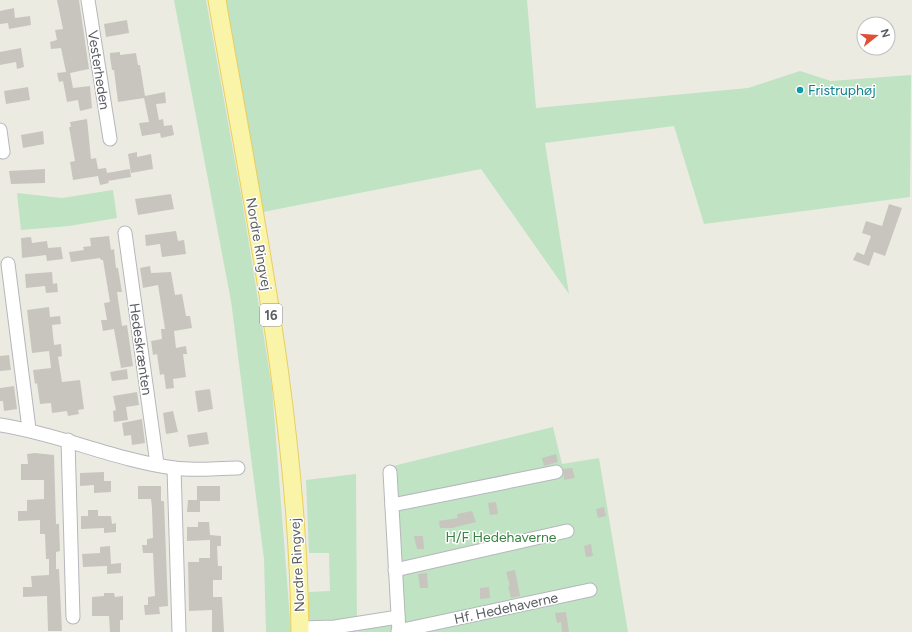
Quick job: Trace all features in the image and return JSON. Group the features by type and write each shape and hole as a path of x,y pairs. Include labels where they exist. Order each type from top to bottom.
{"main road":[{"name":"Nordre Ringvej","path":"217,0 279,361 291,470 298,557 300,630"}],"street":[{"name":"Vesterheden","path":"88,0 110,139"},
{"path":"0,130 3,152"},
{"name":"Hedeskrænten","path":"125,233 157,464"},
{"path":"8,264 29,429"},
{"path":"0,425 29,429 136,461 174,468 238,468"},
{"path":"68,440 73,617"},
{"path":"174,468 179,632"},
{"name":"Hf. Hedehaverne","path":"390,472 398,631 590,590"},
{"path":"392,505 556,472"},
{"path":"395,570 568,531"},
{"path":"300,630 335,627 398,617"}],"green space":[{"path":"174,0 206,0 242,200 272,388 291,632 266,632 264,559 231,301"},
{"path":"226,0 527,0 536,108 748,88 800,71 831,81 911,75 910,197 704,224 674,126 545,143 569,294 481,169 263,212"},
{"path":"113,190 117,218 69,226 21,230 17,193 62,198"},
{"name":"H/F Hedehaverne","path":"553,427 562,464 599,458 628,632 358,632 358,629 402,621 393,466"},
{"path":"356,474 357,632 308,632 309,592 330,591 329,553 309,553 306,480"}],"building":[{"path":"57,0 79,0 89,69 70,73 73,88 90,86 92,108 80,111 78,100 67,102 63,81 59,82 57,73 66,72 61,48 51,49 50,42 57,40 55,30 63,29"},
{"path":"14,8 15,18 30,16 31,25 9,29 8,23 0,24 0,11"},
{"path":"127,20 129,33 106,37 104,24"},
{"path":"21,48 24,67 17,69 16,62 0,65 0,52"},
{"path":"120,52 120,55 136,53 138,65 140,65 145,96 165,92 166,103 156,104 159,120 163,119 164,126 172,125 174,135 161,138 160,133 142,136 139,123 149,122 144,98 118,102 114,70 112,70 110,53"},
{"path":"28,87 30,100 6,104 4,91"},
{"path":"87,119 91,159 96,158 98,169 106,168 107,173 130,169 131,177 108,181 109,183 100,185 98,176 73,180 70,162 75,161 69,127 71,127 70,122"},
{"path":"43,131 44,144 23,148 21,135"},
{"path":"137,152 137,157 151,154 153,169 131,173 128,154"},
{"path":"45,169 45,183 11,184 9,171"},
{"path":"171,194 174,209 138,215 135,199"},
{"path":"889,204 902,208 885,256 874,252 869,266 853,260 857,252 864,255 871,236 862,233 866,221 882,226"},
{"path":"176,231 178,241 184,240 186,254 162,257 160,244 146,246 145,235"},
{"path":"109,236 111,250 114,249 116,268 118,268 122,292 117,292 122,326 127,325 133,366 121,368 114,329 103,331 101,320 107,320 104,303 110,302 103,260 100,258 71,262 69,252 84,250 83,247 91,246 90,238"},
{"path":"31,237 32,243 47,241 48,248 61,247 63,259 47,261 46,255 22,258 21,238"},
{"path":"150,266 151,273 171,272 175,295 182,294 186,316 190,316 192,328 174,331 176,348 186,346 187,354 183,354 186,377 173,379 174,388 166,389 164,374 160,375 157,354 153,355 151,341 162,339 161,329 165,329 158,285 143,288 140,268"},
{"path":"52,272 53,284 57,283 58,292 46,293 45,286 26,288 25,274"},
{"path":"49,307 50,317 60,316 61,324 52,325 54,345 61,344 62,356 58,357 62,382 80,380 84,409 78,410 79,414 68,416 67,411 52,413 51,403 40,404 37,383 35,384 33,370 51,368 49,351 32,353 27,310"},
{"path":"9,355 11,370 0,371 0,356"},
{"path":"127,369 128,379 112,381 110,372"},
{"path":"14,386 17,409 4,411 3,401 0,401 0,388"},
{"path":"210,389 213,409 198,412 195,391"},
{"path":"137,392 139,405 126,407 128,420 114,422 113,411 116,410 113,396"},
{"path":"173,411 178,432 166,434 163,413"},
{"path":"142,419 145,443 132,445 131,435 124,436 122,423"},
{"path":"207,432 209,444 189,447 187,435"},
{"path":"35,453 54,455 56,524 59,524 60,551 56,552 56,569 59,569 62,631 48,631 47,596 23,597 23,587 32,587 31,576 49,575 49,559 46,559 45,534 40,534 40,520 18,521 18,511 27,511 27,500 44,499 44,480 21,480 21,464 28,464 27,454"},
{"path":"556,454 558,462 544,466 542,458"},
{"path":"572,468 575,478 564,480 563,469"},
{"path":"104,472 104,481 111,481 111,492 94,493 94,485 80,486 80,473"},
{"path":"138,486 161,486 161,501 164,501 168,606 159,607 160,614 145,615 144,605 148,605 148,597 155,596 153,553 143,553 142,545 147,545 147,539 153,538 152,508 151,499 138,499"},
{"path":"197,486 220,486 220,501 200,501 200,512 187,512 188,500 197,500"},
{"path":"496,502 498,514 490,515 488,503"},
{"path":"604,507 606,516 598,518 596,509"},
{"path":"88,510 98,510 98,516 111,516 112,524 116,523 116,532 104,533 104,528 81,529 81,516 88,516"},
{"path":"472,511 476,522 452,528 440,528 439,521 458,518 457,514"},
{"path":"198,522 209,522 210,535 221,536 221,546 217,546 218,566 222,566 222,580 213,580 213,597 222,597 224,632 212,632 212,610 189,611 188,562 199,562 199,558 210,558 210,540 187,541 187,527 198,527"},
{"path":"414,536 423,536 424,549 417,549"},
{"path":"591,544 593,556 586,557 584,546"},
{"path":"110,546 111,564 121,563 121,573 107,574 107,566 83,567 82,554 100,553 100,547"},
{"path":"515,570 520,596 511,598 508,586 510,586 506,572"},
{"path":"427,573 428,588 420,588 418,574"},
{"path":"489,587 490,598 480,599 480,588"},
{"path":"104,593 114,593 115,597 123,596 123,620 120,620 120,632 110,632 109,616 92,616 92,597 104,596"},
{"path":"566,612 569,632 562,632 561,622 557,623 555,613"}],"place":[{"name":"Fristruphøj","path":"800,90"}]}
